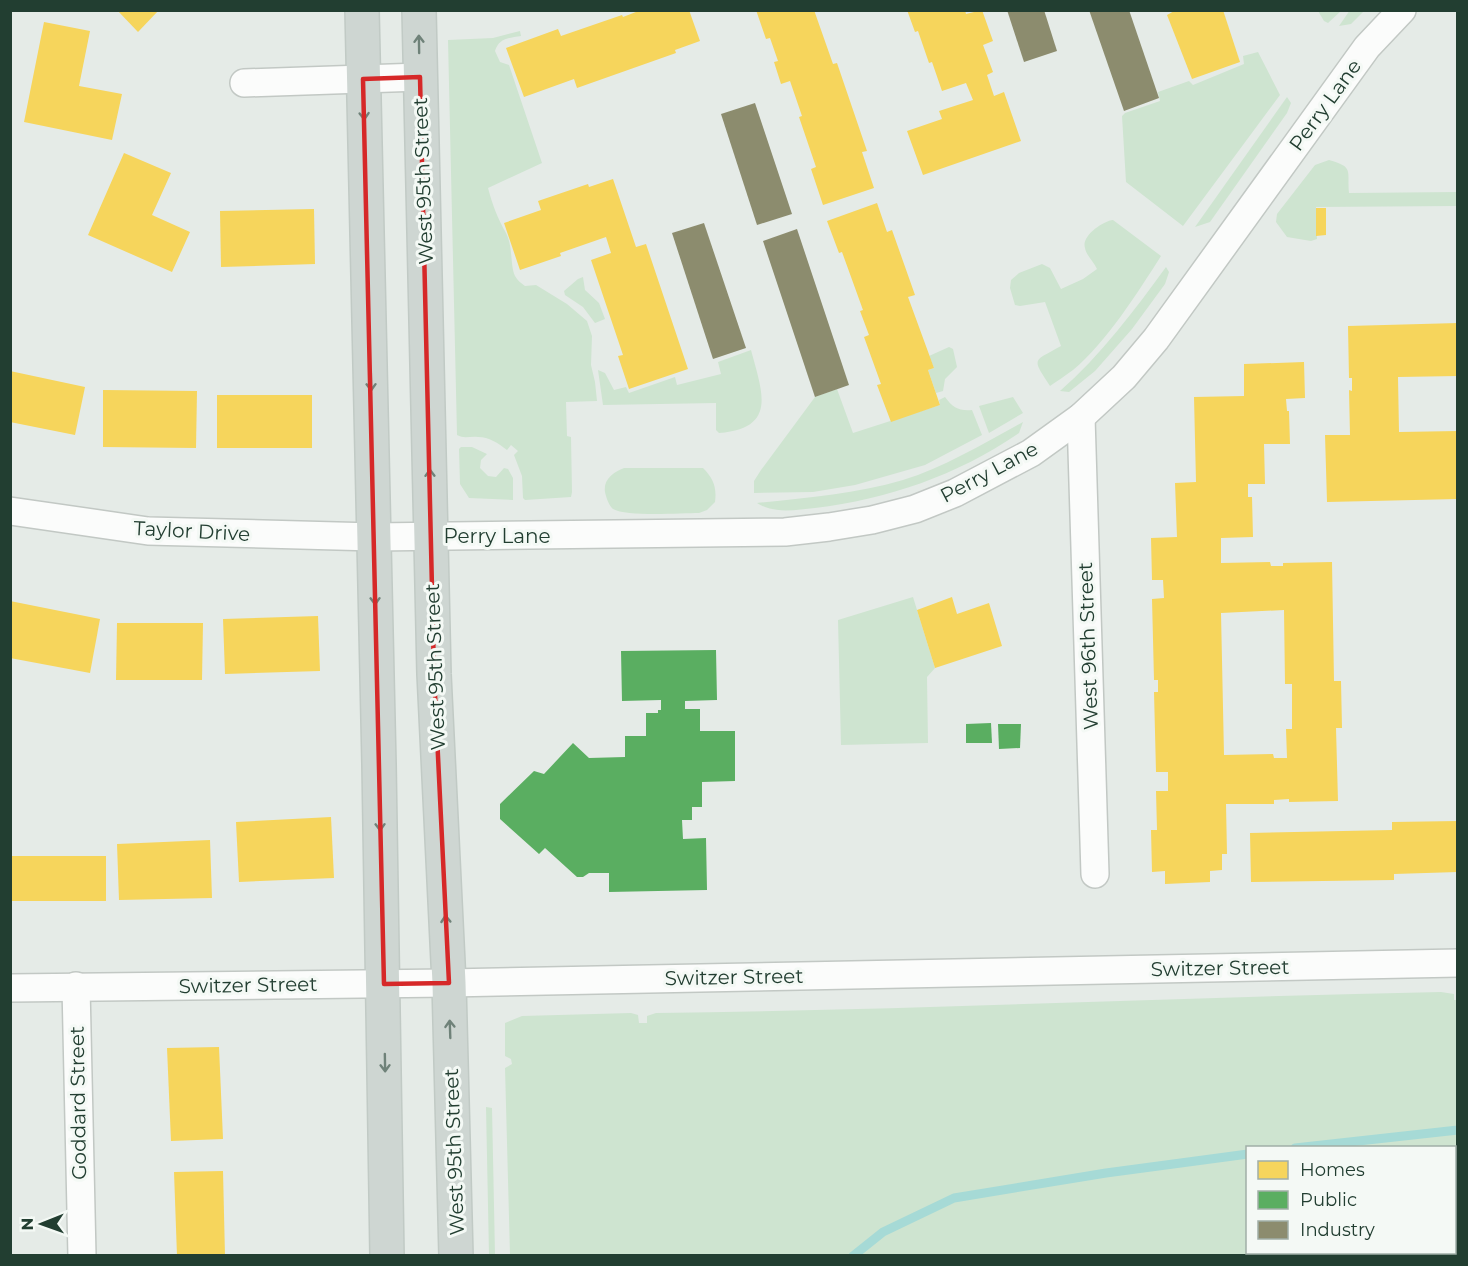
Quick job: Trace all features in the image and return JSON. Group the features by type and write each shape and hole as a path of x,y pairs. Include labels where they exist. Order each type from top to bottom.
{"main road":[{"path":"362,10 384,984 387,1256"},
{"name":"West 95th Street","path":"419,10 434,674 449,983 456,1256"}],"street":[{"name":"Perry Lane","path":"374,537 785,532 872,520 915,509 955,493 1031,453 1081,417 1124,377 1156,339 1367,46 1402,10"},
{"name":"West 95th Street","path":"244,83 420,77"},
{"name":"West 96th Street","path":"1081,417 1095,874"},
{"name":"Taylor Drive","path":"10,511 148,531 374,537"},
{"name":"Switzer Street","path":"10,988 449,983 1458,963"},
{"name":"Goddard Street","path":"76,987 82,1256"}],"highlighted area":[{"path":"420,77 434,674 449,983 384,984 363,79"}],"green space":[{"path":"1350,10 1364,11 1351,24 1339,26"},
{"path":"1318,11 1341,11 1328,23"},
{"path":"520,31 521,36 502,41 495,51 500,62 509,65 542,163 488,188 508,238 513,272 517,279 525,286 536,285 567,304 587,321 592,336 591,365 597,401 566,402 567,436 571,437 571,497 525,500 522,476 514,455 518,451 511,445 507,450 486,438 457,435 448,40 493,38"},
{"path":"1258,52 1280,95 1183,226 1126,182 1122,116 1160,101 1158,92 1189,81 1193,85 1244,64 1243,56"},
{"path":"1287,97 1291,103 1287,113 1210,222 1195,227"},
{"path":"1329,160 1348,170 1349,193 1457,192 1457,206 1316,207 1317,239 1311,241 1287,237 1276,222 1277,214 1315,165"},
{"path":"1113,220 1161,256 1121,316 1097,346 1073,370 1050,386 1040,370 1038,361 1061,346 1045,302 1015,305 1010,288 1011,280 1019,273 1042,264 1050,268 1061,289 1083,279 1097,269 1086,251 1086,239 1099,226"},
{"path":"1166,267 1169,272 1165,284 1132,329 1095,371 1069,392 1060,391 1103,348"},
{"path":"583,277 585,290 599,303 605,319 595,323 583,307 565,295 564,291"},
{"path":"949,347 953,349 957,367 945,379 943,391 936,393 928,370 934,368 929,356"},
{"path":"751,350 759,380 761,405 758,416 750,424 738,430 719,433 716,430 716,403 603,405 598,370 605,373 614,390 626,387 629,393 675,377 677,385 721,374 718,362"},
{"path":"837,389 853,433 940,405 939,400 945,397 957,408 972,410 982,435 925,465 855,485 813,492 754,493 754,481 815,397"},
{"path":"1013,397 1023,413 989,433 979,406"},
{"path":"1023,422 1019,433 996,448 947,473 896,491 842,504 800,510 770,509 757,503 849,492 903,480 949,461"},
{"path":"472,447 487,454 481,460 480,468 488,476 496,477 504,468 508,469 513,478 513,500 469,498 460,484 459,449"},
{"path":"624,468 703,468 714,483 715,502 707,510 699,513 641,514 613,509 606,496 606,483 613,474"},
{"path":"913,597 935,668 927,677 928,743 841,745 838,620"},
{"path":"1441,992 1454,994 1454,1000 1457,1000 1457,1255 510,1255 505,1068 512,1064 511,1059 505,1056 505,1023 522,1016 631,1013 638,1015 639,1023 647,1023 647,1016 656,1013 1343,994"},
{"path":"486,1107 492,1108 495,1255 489,1255"}],"building: Homes":[{"path":"117,10 159,10 138,32"},
{"path":"641,10 689,10 700,41 675,50 676,53 577,88 574,79 524,97 506,48 558,29 561,36"},
{"path":"756,10 814,10 833,64 837,63 867,151 862,152 874,188 823,205 811,169 816,167 799,117 802,116 790,81 781,84 774,62 778,61 770,38 766,39"},
{"path":"907,10 965,10 966,14 982,10 993,41 983,45 993,72 987,75 994,96 1004,92 1021,141 923,175 907,131 942,119 939,111 973,100 966,83 942,91 932,62 929,63 918,31 915,32"},
{"path":"1176,10 1223,10 1240,62 1192,79 1167,15"},
{"path":"44,22 90,31 79,86 122,94 112,140 24,122"},
{"path":"124,153 171,173 152,215 190,232 172,272 88,235"},
{"path":"613,179 636,247 646,244 688,369 629,389 618,356 623,355 591,260 611,253 606,237 520,270 504,223 541,210 538,201 588,184 589,187"},
{"path":"877,203 887,232 892,230 915,295 908,297 934,368 928,370 940,405 891,422 877,385 881,384 864,337 869,335 860,311 863,310 842,252 839,253 827,221"},
{"path":"1316,208 1326,208 1326,235 1316,236"},
{"path":"314,209 315,264 221,267 220,211"},
{"path":"1458,323 1458,376 1398,377 1399,432 1458,431 1458,499 1327,502 1325,435 1350,435 1349,390 1352,391 1352,378 1349,378 1348,326"},
{"path":"1304,362 1305,398 1286,399 1287,411 1289,411 1290,444 1264,444 1265,484 1248,484 1248,497 1252,497 1253,537 1221,538 1221,563 1270,562 1271,566 1283,566 1283,563 1332,562 1334,681 1341,681 1342,728 1336,728 1338,801 1289,802 1289,799 1274,800 1274,804 1226,804 1227,854 1222,854 1222,870 1210,871 1210,882 1165,884 1165,871 1152,872 1151,830 1157,830 1156,791 1168,791 1168,772 1156,772 1154,692 1158,692 1158,680 1154,680 1152,599 1164,598 1163,580 1152,580 1151,538 1177,537 1175,483 1196,482 1194,397 1244,396 1244,364","holes":["1284,610 1285,684 1292,684 1292,729 1286,729 1287,758 1274,758 1273,754 1224,755 1221,613"]},
{"path":"10,371 85,387 75,435 10,422"},
{"path":"103,390 197,391 196,448 103,447"},
{"path":"217,395 312,395 312,448 217,448"},
{"path":"952,597 957,614 989,603 1002,646 935,668 917,610"},
{"path":"10,601 100,619 90,673 10,658"},
{"path":"318,616 320,671 225,674 223,619"},
{"path":"117,623 203,623 202,680 116,680"},
{"path":"331,817 334,878 239,882 236,822"},
{"path":"1458,821 1458,872 1394,874 1394,880 1251,882 1250,833 1392,830 1392,822"},
{"path":"210,840 212,898 119,900 117,844"},
{"path":"12,856 106,856 106,901 12,901"},
{"path":"219,1047 223,1139 171,1141 167,1048"},
{"path":"223,1171 225,1256 177,1256 174,1172"}],"building: Public":[{"path":"716,650 717,700 685,701 685,709 700,709 700,731 735,731 735,781 702,782 702,807 692,807 692,820 682,820 683,839 706,838 707,890 609,892 609,873 589,873 583,877 577,877 545,848 539,854 500,819 500,804 534,771 544,774 573,743 589,758 625,757 625,736 646,736 646,713 658,713 658,710 661,710 661,700 622,701 621,651"},
{"path":"991,723 992,743 966,743 966,724"},
{"path":"998,724 1021,724 1020,748 999,749"}],"building: Industry":[{"path":"1007,10 1044,10 1057,51 1024,62"},
{"path":"1089,10 1129,10 1159,98 1124,111"},
{"path":"755,103 792,214 757,225 721,114"},
{"path":"704,223 746,348 713,359 672,233"},
{"path":"797,229 849,385 815,397 763,241"}],"waterway":[{"path":"1313,1146 1458,1130"},
{"path":"853,1256 883,1232 954,1198 1106,1173 1246,1154"}]}
